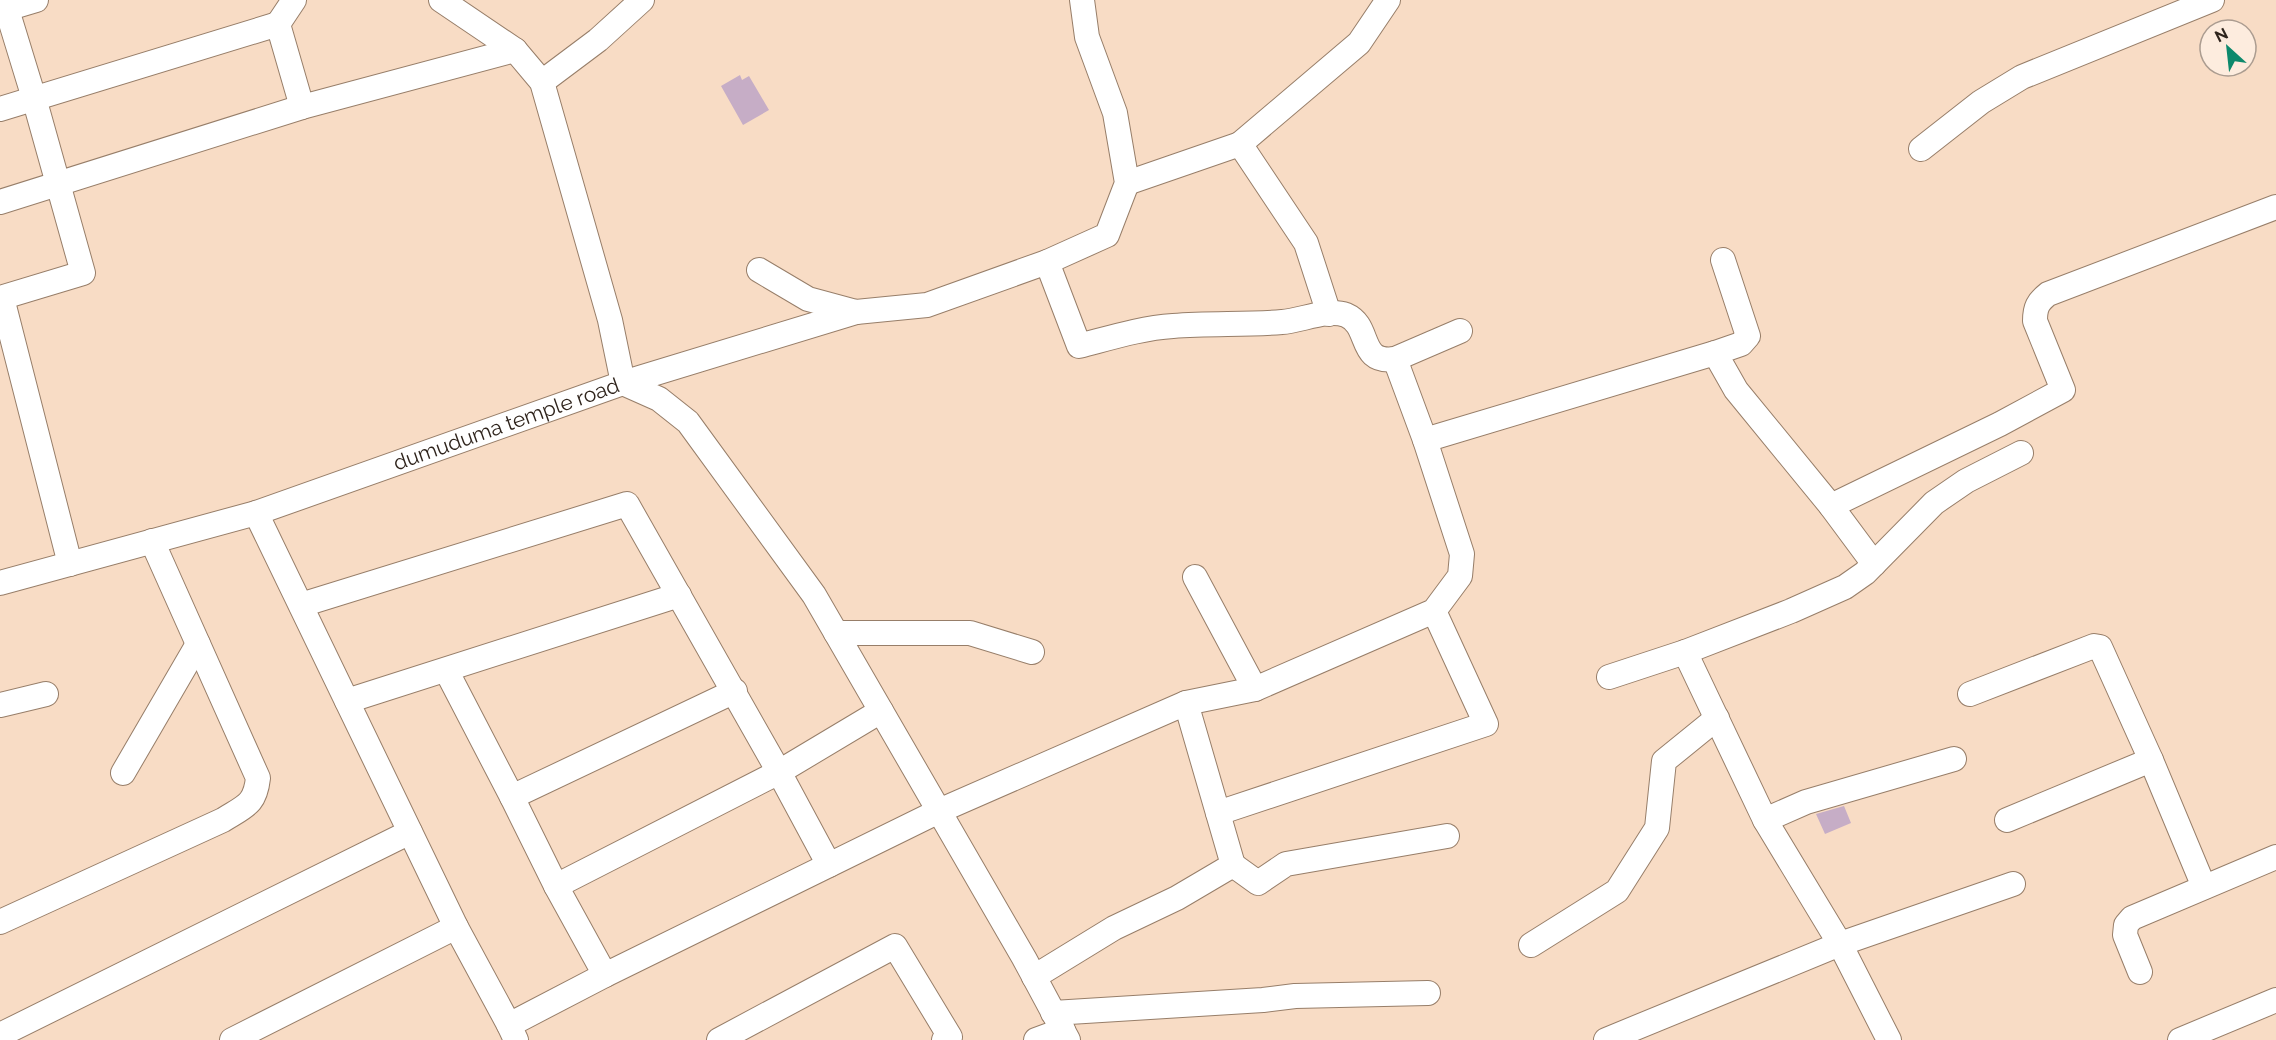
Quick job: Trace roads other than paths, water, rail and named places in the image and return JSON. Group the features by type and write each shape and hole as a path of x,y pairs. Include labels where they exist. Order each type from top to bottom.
{"street":[{"path":"36,0 5,10 34,98 83,273 1,298 70,564"},
{"path":"0,109 279,24 294,0"},
{"name":"dumuduma temple road","path":"0,584 256,513 623,383 610,320 542,82 515,50 441,0"},
{"path":"542,82 598,40 642,0"},
{"path":"623,383 856,312 927,305 1047,262 1107,235 1127,183 1115,113 1087,37 1082,0"},
{"path":"1127,183 1240,144 1359,43 1388,0"},
{"path":"1921,149 1981,102 2022,77 2212,0"},
{"path":"279,24 302,107"},
{"path":"0,202 302,107 515,50"},
{"path":"1240,144 1306,243 1329,314"},
{"path":"1831,506 2000,424 2063,390 2035,321 2038,302 2048,294 2276,207"},
{"path":"1425,440 1741,344 1748,336 1723,260"},
{"path":"1047,262 1079,346 1132,332 1171,326 1285,322 1329,314 1345,315 1352,320 1358,326 1370,353 1384,361 1395,359 1460,331"},
{"path":"759,270 808,298 856,312"},
{"path":"1715,353 1737,390 1831,506 1874,564"},
{"path":"256,513 456,927 513,1032 604,975 939,812 1186,703 1255,689 1434,611 1460,576 1462,554 1425,440 1395,359"},
{"path":"623,383 659,399 688,422 814,595 1034,977 1061,1028"},
{"path":"1608,677 1685,652 1791,611 1845,587 1874,564 1934,503 1966,481 2021,453"},
{"path":"301,606 627,504 735,691 829,865"},
{"path":"0,922 223,820 249,804 256,794 258,778 152,541"},
{"path":"1195,577 1255,689"},
{"path":"346,701 679,595"},
{"path":"1218,813 1486,724 1434,611"},
{"path":"836,633 969,633 1032,652"},
{"path":"123,773 198,644"},
{"path":"1970,694 2098,645 2103,650 2204,887"},
{"path":"1685,652 1765,820 1840,944 1889,1040"},
{"path":"446,669 556,886 604,975"},
{"path":"512,797 735,691"},
{"path":"0,705 46,694"},
{"path":"1186,703 1233,865 1258,883 1286,864 1447,836"},
{"path":"556,886 779,772 881,711"},
{"path":"1531,945 1617,891 1657,828 1664,761 1717,718"},
{"path":"1765,820 1806,802 1954,759"},
{"path":"2007,820 2151,760"},
{"path":"0,1035 410,832"},
{"path":"2140,972 2125,935 2126,925 2132,918 2276,857"},
{"path":"1034,977 1114,928 1177,898 1233,865"},
{"path":"1606,1040 1840,944 2013,884"},
{"path":"232,1040 456,927"},
{"path":"719,1040 895,946 950,1037 944,1040"},
{"path":"1036,1040 1061,1028 1295,996 1428,993"},
{"path":"2180,1040 2276,1000"}]}
